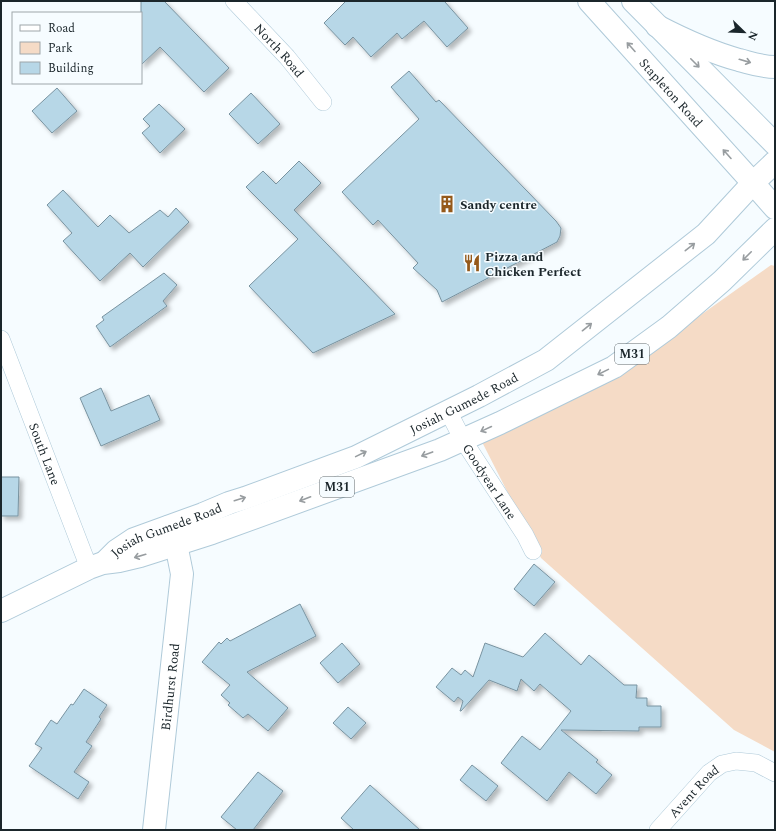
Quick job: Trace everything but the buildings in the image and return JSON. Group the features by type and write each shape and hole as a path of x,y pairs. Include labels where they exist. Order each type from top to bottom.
{"main road":[{"name":"Stapleton Road","path":"589,1 775,208"},
{"path":"633,1 775,144"},
{"path":"657,26 691,44 718,54 763,67 775,67"},
{"name":"Josiah Gumede Road","path":"1,611 96,566 140,556 172,535 229,502 356,457 546,360 706,234 753,183 775,162"},
{"name":"Josiah Gumede Road","path":"172,535 268,513 463,440 614,367 675,322 722,281 775,228"},
{"name":"Birdhurst Road","path":"154,830 182,574 172,535"}],"street":[{"name":"North Road","path":"234,1 287,57 323,102"},
{"name":"South Lane","path":"1,339 96,566"},
{"name":"Goodyear Lane","path":"448,411 463,440 534,551"},
{"name":"Avent Road","path":"658,830 710,773 722,764 736,761 756,763 775,773"}],"green space":[{"path":"771,265 775,266 775,752 734,730 541,558 480,438 622,371"}],"place":[{"name":"Sandy centre","path":"447,204"},
{"name":"Pizza and Chicken Perfect","path":"472,263"}]}
